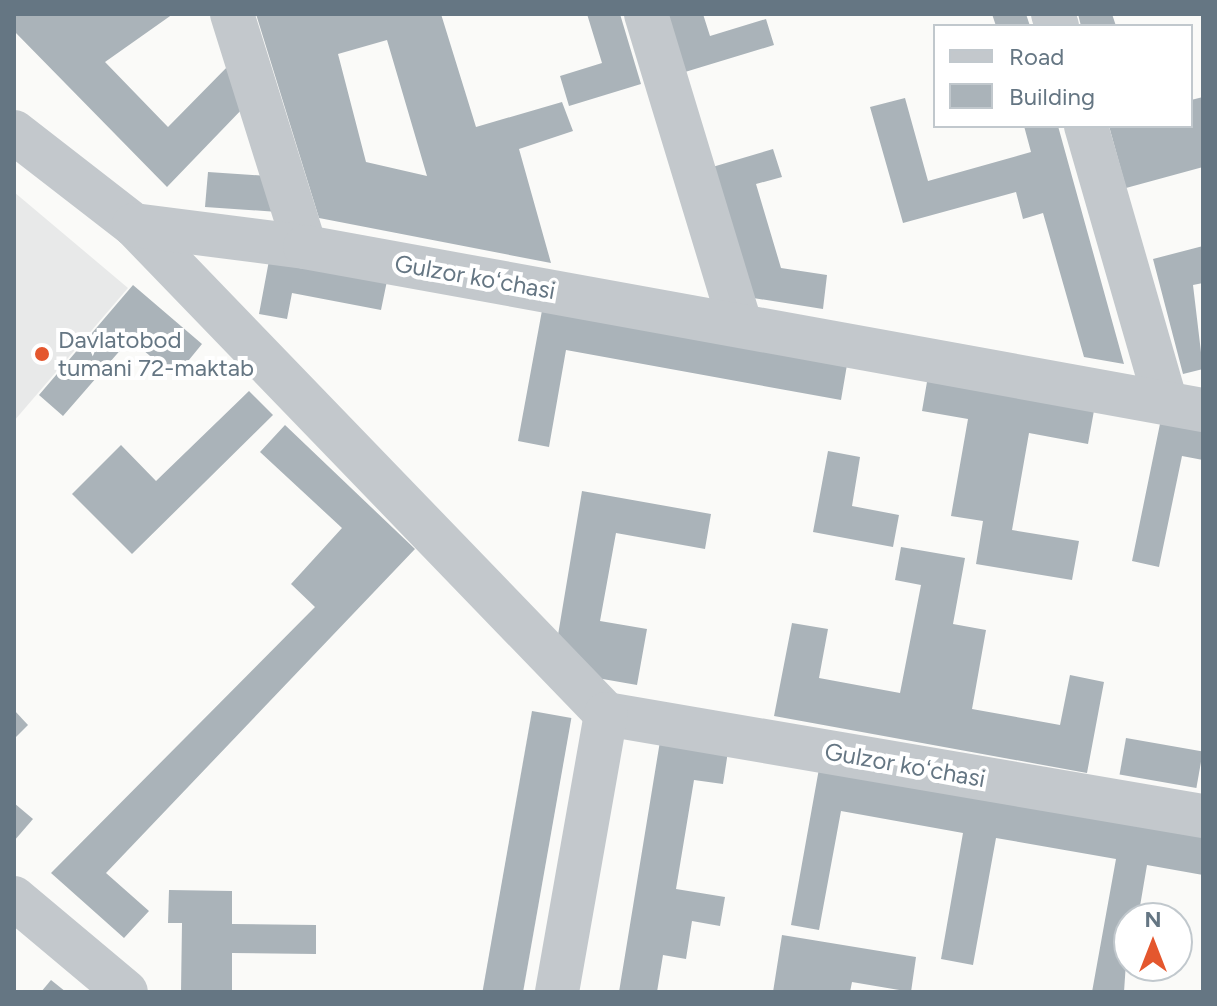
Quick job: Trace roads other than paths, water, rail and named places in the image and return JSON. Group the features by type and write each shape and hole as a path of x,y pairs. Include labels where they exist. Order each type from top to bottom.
{"street":[{"path":"232,14 305,247"},
{"path":"646,14 740,324"},
{"name":"Gulzor koʻchasi","path":"134,225 305,247 1184,406 1087,128"},
{"path":"14,132 134,225 606,714 557,992"},
{"name":"Gulzor koʻchasi","path":"606,714 1203,816"},
{"path":"14,898 126,992"}],"place":[{"name":"Davlatobod tumani 72-maktab","path":"42,354"}]}
